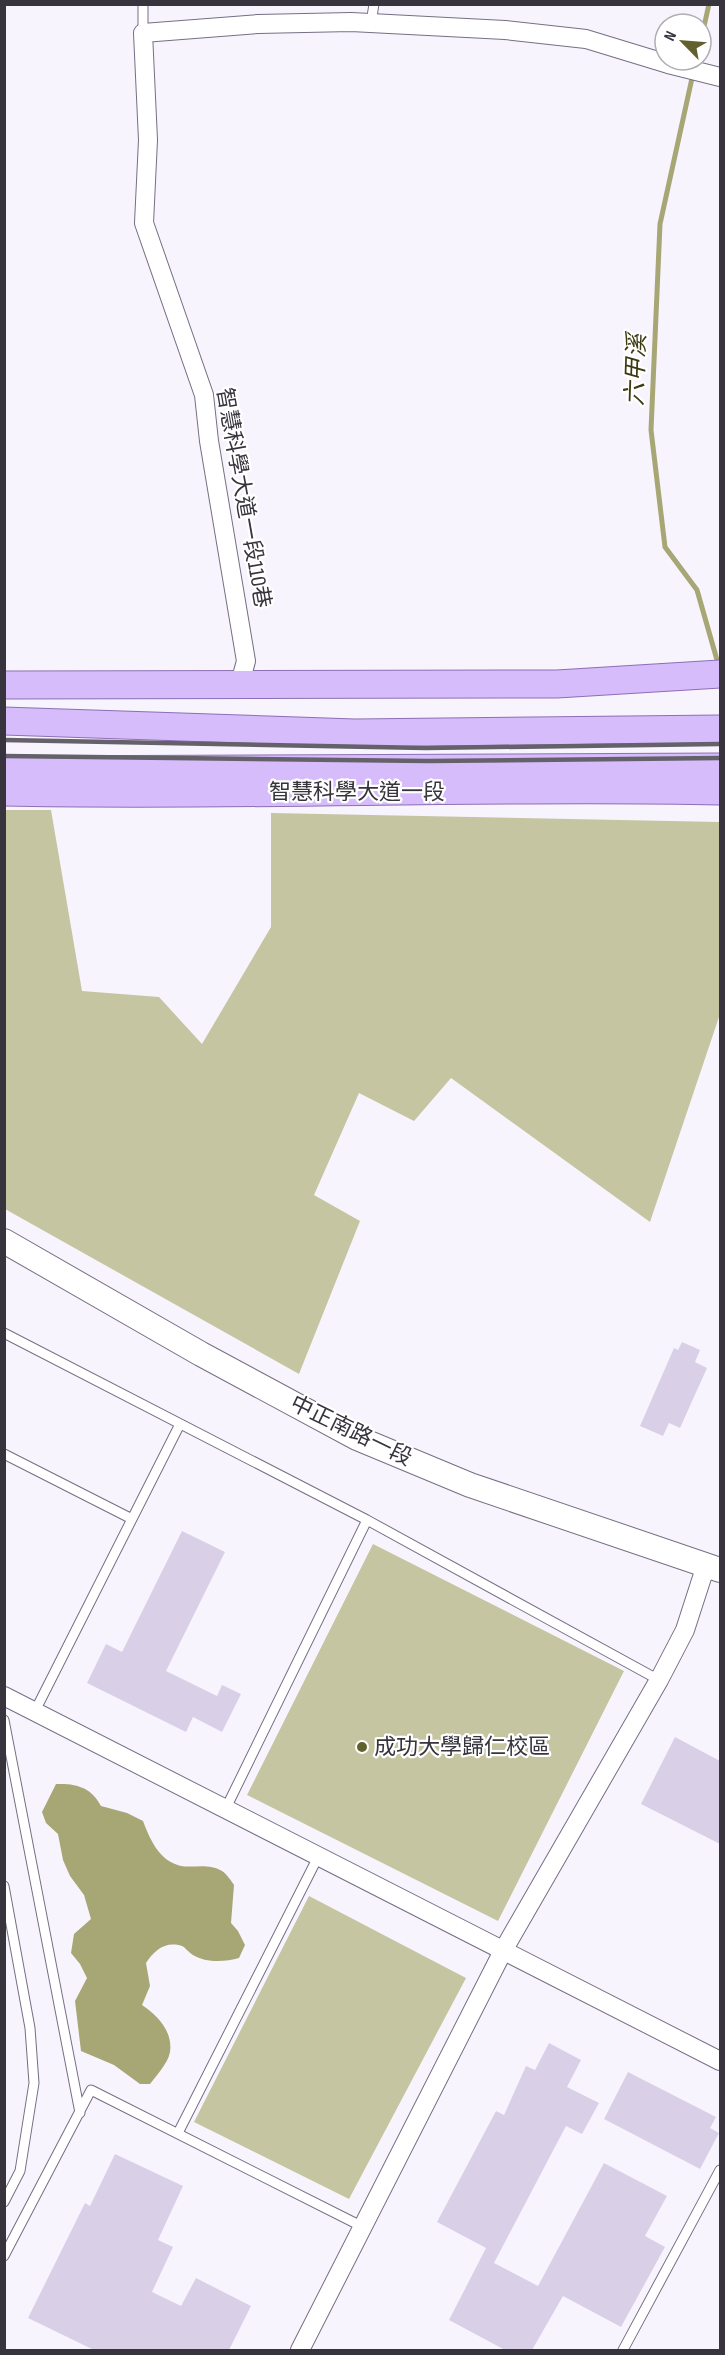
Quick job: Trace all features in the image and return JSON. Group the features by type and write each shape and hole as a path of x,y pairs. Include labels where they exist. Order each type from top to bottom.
{"main road":[{"path":"4,685 557,684 720,674"},
{"path":"4,721 355,733 720,729"},
{"name":"智慧科學大道一段","path":"4,770 687,767 717,783"},
{"name":"智慧科學大道一段","path":"4,792 134,795 717,783"}],"street":[{"path":"143,33 258,24 371,23 505,30 586,39 713,75"},
{"name":"智慧科學大道一段110巷","path":"143,33 148,140 144,223 204,395 209,441 246,661 240,683"},
{"name":"中正南路一段","path":"4,1241 201,1354 357,1438 470,1485 713,1567"},
{"path":"300,2350 504,1949 659,1680 685,1630 713,1567"},
{"path":"4,1696 720,2061"}],"lane":[{"name":"智慧科學大道一段110巷","path":"143,4 143,33"},
{"path":"371,23 374,4"},
{"path":"4,1333 367,1520 659,1680"},
{"path":"35,1711 180,1424"},
{"path":"4,1454 132,1519"},
{"path":"226,1808 367,1520"},
{"path":"4,1720 80,2113"},
{"path":"178,2133 319,1855"},
{"path":"4,1886 30,2028 34,2084 20,2171 4,2202"},
{"path":"4,2256 91,2090 363,2227"},
{"path":"623,2350 720,2170"}],"green space":[{"path":"5,810 51,810 82,991 159,997 202,1044 271,927 271,813 720,822 720,1014 650,1222 451,1078 414,1121 359,1093 314,1195 360,1221 299,1374 5,1209"},
{"path":"373,1544 624,1671 498,1921 247,1795"},
{"path":"309,1896 466,1978 349,2199 194,2122"}],"shaded area":[{"path":"56,1784 71,1784 83,1788 93,1795 101,1806 127,1813 143,1821 156,1848 173,1863 181,1866 207,1866 217,1869 226,1874 234,1885 231,1923 245,1945 239,1958 210,1961 193,1955 182,1946 170,1945 153,1954 146,1963 150,1986 142,2005 163,2024 170,2044 167,2060 150,2084 140,2084 114,2065 81,2051 75,2001 87,1978 71,1953 74,1934 91,1919 84,1895 70,1876 63,1860 58,1834 46,1823 42,1812"}],"building":[{"path":"682,1342 700,1350 695,1362 707,1368 680,1428 669,1423 663,1436 640,1426 674,1348 678,1350"},
{"path":"182,1531 225,1552 166,1671 217,1696 222,1685 241,1694 222,1732 193,1717 186,1732 87,1683 106,1644 122,1652"},
{"path":"675,1737 720,1761 720,1844 641,1804"},
{"path":"549,2043 581,2060 567,2087 599,2103 582,2134 566,2126 494,2263 538,2286 604,2163 667,2196 645,2236 665,2247 621,2327 563,2296 532,2350 505,2350 449,2320 486,2248 437,2222 496,2111 504,2115 526,2066 535,2070"},
{"path":"628,2072 716,2117 710,2128 719,2133 700,2169 604,2119"},
{"path":"115,2154 183,2186 158,2240 173,2247 152,2292 181,2306 196,2278 251,2306 229,2350 94,2350 28,2318 85,2203 90,2206"}],"waterway":[{"name":"六甲溪","path":"707,12 709,4"},
{"name":"六甲溪","path":"693,72 660,224 651,430 665,547 697,590 719,667"}],"railway":[{"path":"4,740 426,748 720,744"},
{"path":"4,756 428,761 720,758"}],"place":[{"name":"成功大學歸仁校區","path":"362,1747"}]}
